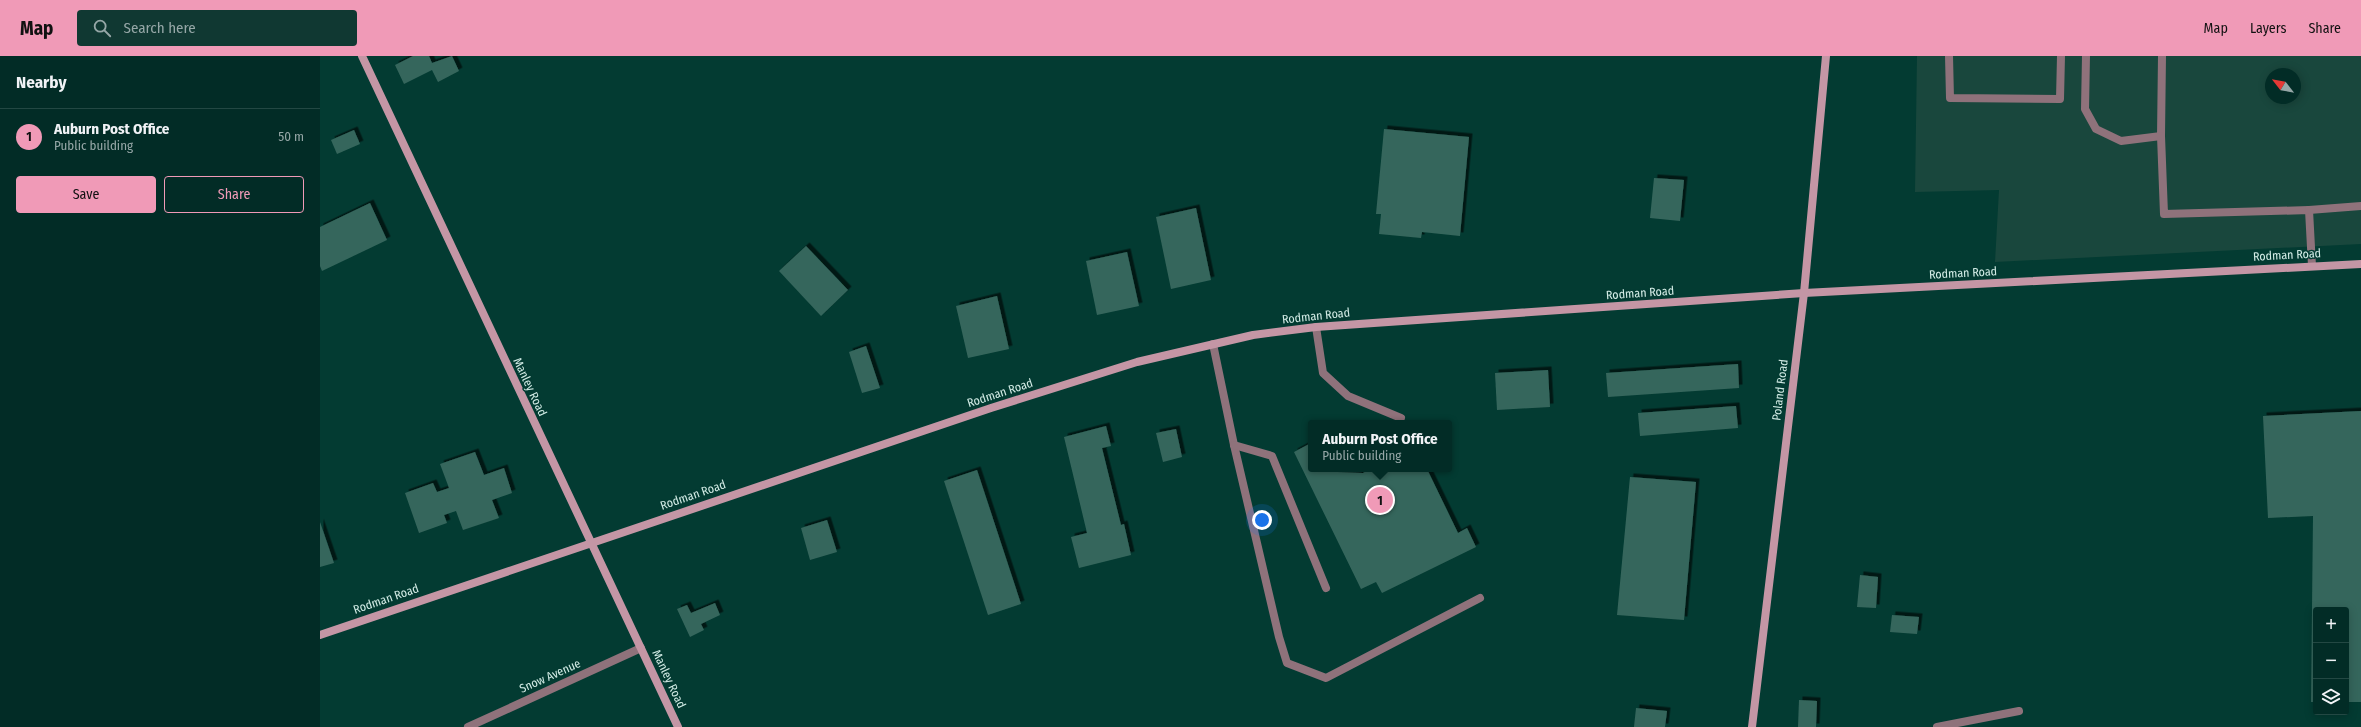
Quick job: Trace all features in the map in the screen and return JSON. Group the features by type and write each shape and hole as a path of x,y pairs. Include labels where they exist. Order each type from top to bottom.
{"street":[{"name":"Manley Road","path":"362,56 678,727"},
{"name":"Poland Road","path":"1752,727 1804,294 1826,56"},
{"path":"1949,56 1950,98 2060,98 2061,56"},
{"path":"2086,56 2085,109 2096,129 2121,141 2160,136"},
{"path":"2162,56 2160,136 2164,214 2309,210 2361,206"},
{"path":"2309,210 2312,266"},
{"name":"Rodman Road","path":"320,634 998,405 1136,362 1253,335 1316,327 1804,294 2361,264"},
{"path":"1316,327 1322,373 1348,396 1401,418"},
{"path":"1213,344 1234,445 1279,637 1287,662 1326,678 1480,598"},
{"path":"1234,445 1272,456 1326,588"},
{"name":"Snow Avenue","path":"468,727 641,648"},
{"path":"1937,727 2018,711"}],"shaded area":[{"path":"1917,56 2361,56 2361,244 1995,262 1999,190 1915,192"}],"building":[{"path":"413,56 429,56 432,63 452,56 459,71 438,82 432,70 404,84 395,65"},
{"path":"1384,129 1469,137 1460,236 1422,232 1421,238 1379,234 1381,214 1376,214"},
{"path":"354,130 360,144 337,154 331,140"},
{"path":"1654,178 1684,180 1680,221 1650,218"},
{"path":"370,203 387,240 322,271 320,266 320,227"},
{"path":"1196,208 1211,280 1171,289 1156,217"},
{"path":"806,246 848,290 821,316 779,271"},
{"path":"1127,252 1139,306 1097,315 1086,261"},
{"path":"997,296 1009,349 968,358 956,306"},
{"path":"866,346 880,388 862,393 849,352"},
{"path":"1738,364 1739,388 1608,397 1606,373"},
{"path":"1548,370 1550,407 1497,410 1495,373"},
{"path":"1736,406 1738,428 1640,436 1638,413"},
{"path":"2361,411 2361,702 2349,702 2349,607 2313,607 2313,702 2311,702 2313,516 2268,518 2263,416"},
{"path":"1106,426 1111,446 1102,448 1121,525 1124,524 1131,555 1079,568 1071,537 1087,533 1064,437"},
{"path":"1176,429 1182,457 1163,462 1156,433"},
{"path":"1308,445 1308,472 1428,472 1458,533 1467,528 1476,547 1382,593 1376,582 1361,589 1294,452"},
{"path":"475,452 484,475 504,468 512,493 492,500 499,518 463,530 456,511 444,515 447,523 419,533 405,493 433,483 437,492 449,488 440,464"},
{"path":"977,470 1021,604 988,615 944,481"},
{"path":"1630,477 1696,482 1684,620 1617,615"},
{"path":"827,520 837,552 810,560 801,528"},
{"path":"320,522 334,563 320,567"},
{"path":"1860,575 1878,577 1876,608 1857,607"},
{"path":"715,603 720,615 701,624 704,630 690,637 677,609 687,605 691,613"},
{"path":"1892,615 1919,617 1917,634 1890,632"},
{"path":"1799,700 1817,701 1816,727 1798,727"},
{"path":"1636,708 1667,711 1665,727 1634,727"}],"place":[{"name":"Auburn Post Office","path":"1380,500"}]}
